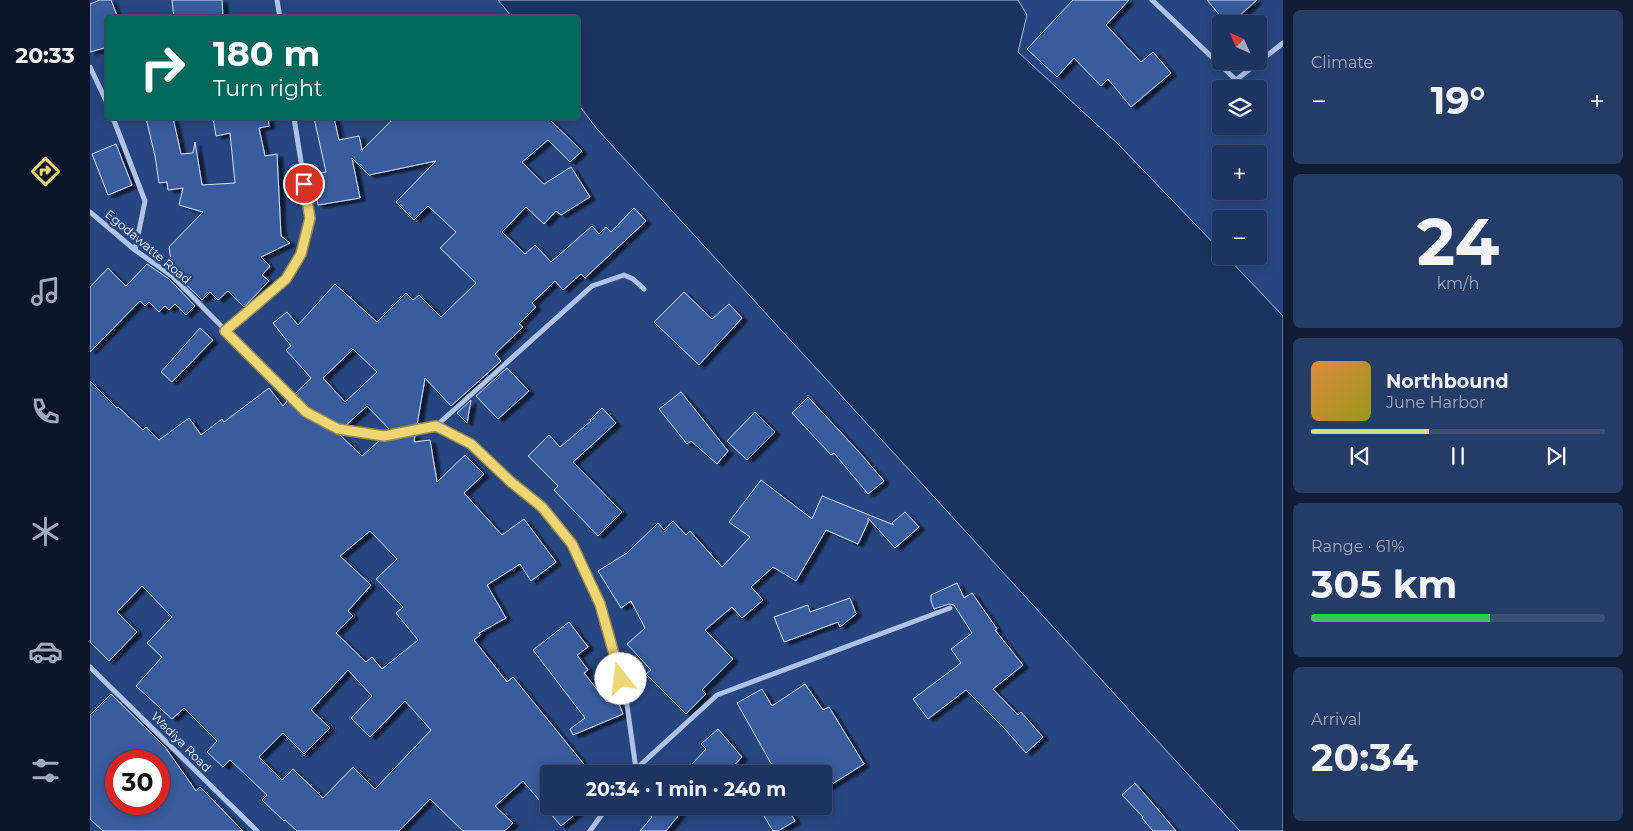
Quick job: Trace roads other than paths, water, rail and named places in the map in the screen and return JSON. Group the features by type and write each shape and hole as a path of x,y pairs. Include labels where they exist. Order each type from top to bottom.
{"street":[{"path":"277,0 280,15"},
{"path":"1152,0 1236,80 1283,43"},
{"path":"90,67 105,99"},
{"path":"113,120 145,202 135,250"},
{"path":"225,331 286,279 301,254 310,218 294,120"},
{"name":"Egodawatte Road","path":"90,212 135,250 172,276 306,412 338,429 384,436 436,426"},
{"path":"636,765 626,698 600,604 572,544 542,507 511,482 471,444 436,426 592,286 624,275 633,279 644,289"},
{"path":"639,765 717,695 950,608"},
{"name":"Wadiya Road","path":"90,667 257,831"},
{"path":"590,831 602,815"}],"water":[{"path":"498,0 1018,0 1027,15 1018,52 1118,144 1212,242 1212,265 1235,265 1283,316 1283,831 1240,831 597,129 580,107 580,15 510,15"}]}
